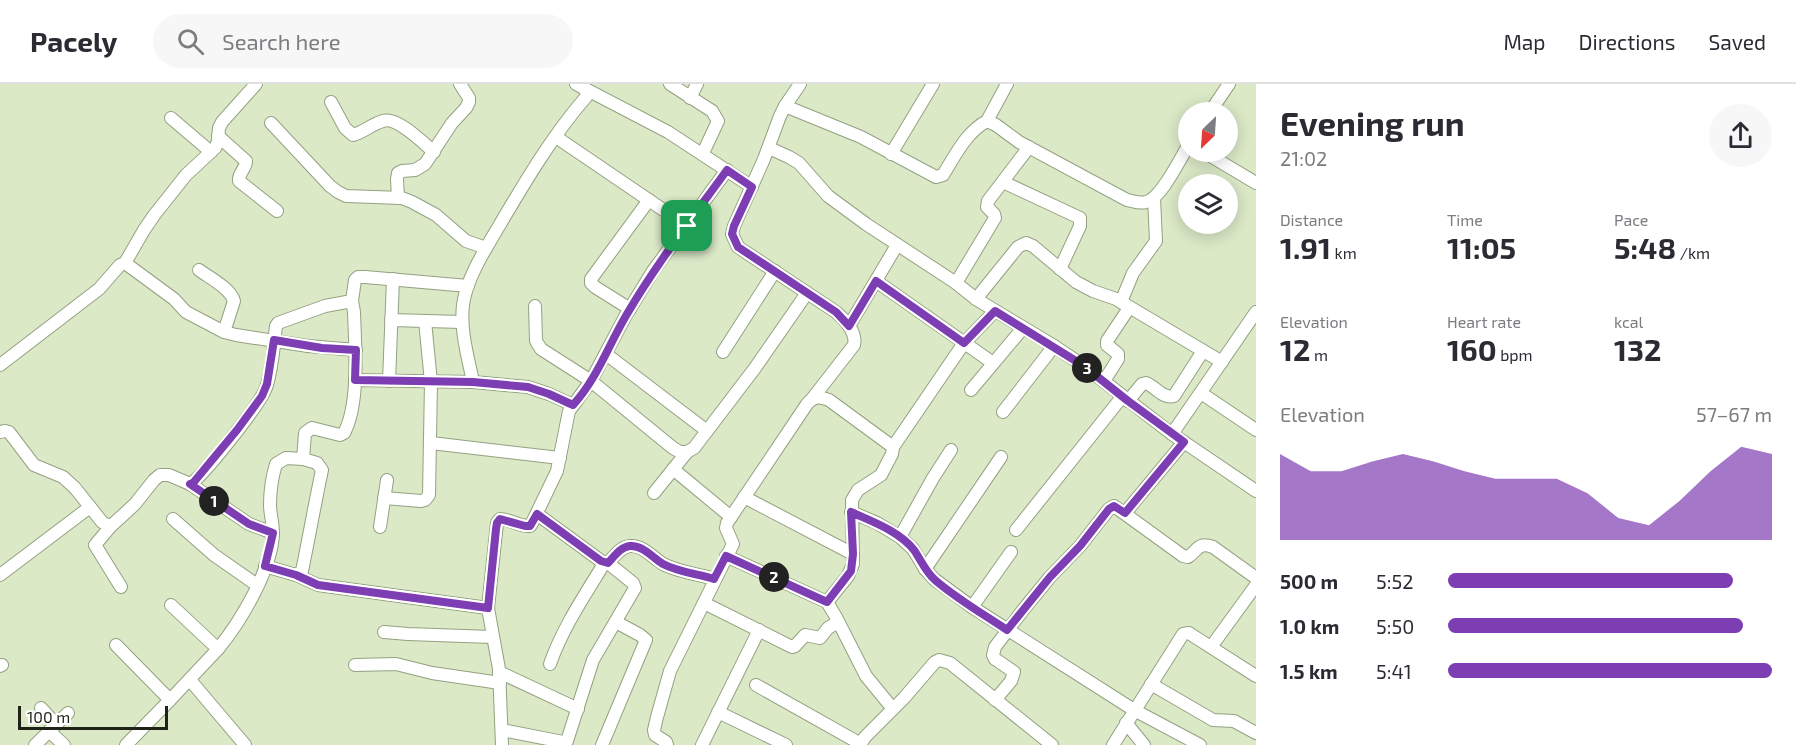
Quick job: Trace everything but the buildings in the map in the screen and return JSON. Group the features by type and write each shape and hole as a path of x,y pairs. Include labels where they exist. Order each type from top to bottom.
{"street":[{"path":"2,360 99,289 125,263 155,214 186,175 211,152 218,142 219,128 226,116 243,100 255,84"},
{"path":"398,198 396,179 398,173 419,169 425,164 469,102 460,84"},
{"path":"670,84 712,111 718,121 703,153"},
{"path":"690,98 697,84"},
{"path":"670,744 656,735 654,730 657,717 670,671 733,544 726,528 731,517 812,399 856,340 849,326 836,312 738,247 732,234 785,106 800,84"},
{"path":"891,154 933,84"},
{"path":"785,106 861,137 936,177 943,175 969,135 987,121 1008,84"},
{"path":"1217,102 1229,84"},
{"path":"473,382 462,322 463,303 468,286 486,248 516,198 556,137 586,97 587,87"},
{"path":"587,87 703,153 752,187"},
{"path":"331,102 348,133 353,135 384,120 391,120 404,127 434,152"},
{"path":"171,118 211,152"},
{"path":"987,121 1029,147 1127,200 1147,202 1154,198 1178,162"},
{"path":"271,123 338,192 354,197 398,198 412,202 450,226 460,238 486,248"},
{"path":"218,136 246,161 239,181 278,211"},
{"path":"556,137 687,226"},
{"path":"956,283 995,218 987,207 988,201 1029,147"},
{"path":"769,148 799,163 828,196 897,245 956,283 976,299 1054,346 1104,381 1172,434 1256,491"},
{"path":"1221,162 1256,183"},
{"path":"502,745 499,678 488,608 497,523 500,519 504,519 530,526 557,471 567,417 573,405 591,381 653,272 727,170"},
{"path":"1003,182 1080,218 1080,226 1060,269"},
{"path":"1104,381 1118,358 1118,354 1107,345 1107,341 1125,305 1132,273 1156,241 1154,198"},
{"path":"630,309 595,287 591,279 650,200"},
{"path":"976,299 1022,244 1026,243 1084,286 1125,305 1222,362"},
{"path":"849,326 897,245"},
{"path":"125,263 174,299 186,312 224,332 322,348 356,350"},
{"path":"199,270 234,297 224,332"},
{"path":"723,351 775,271"},
{"path":"303,459 305,433 312,428 340,435 344,433 350,418 356,350 352,301 354,284 358,278 468,286"},
{"path":"389,381 393,279"},
{"path":"876,281 993,363"},
{"path":"654,493 687,452 694,448 755,368 807,293"},
{"path":"190,484 207,468 262,396 267,384 276,326 281,321 325,306 352,301"},
{"path":"535,306 536,340 541,349 591,381 673,448 687,452"},
{"path":"827,602 851,571 852,500 858,490 881,475 892,454 893,447 964,343 995,311"},
{"path":"1172,434 1256,312"},
{"path":"391,320 462,322"},
{"path":"384,498 421,501 428,498 430,490 431,382 425,321"},
{"path":"970,390 1023,327"},
{"path":"1003,412 1054,346"},
{"path":"1016,530 1125,399 1146,383 1165,396 1174,396 1203,351"},
{"path":"606,354 707,431"},
{"path":"355,380 473,382 528,387 573,405"},
{"path":"1201,393 1256,430"},
{"path":"812,399 819,396 829,400 893,447"},
{"path":"0,432 5,430 9,432 34,465 63,477 75,488 102,522 111,526"},
{"path":"1125,513 1184,442"},
{"path":"431,443 560,459"},
{"path":"900,537 951,450"},
{"path":"925,569 1001,457"},
{"path":"126,745 190,680 234,628 265,566 273,533 270,506 272,479 276,464 286,458 317,463 322,470 302,571 296,575"},
{"path":"673,469 731,517"},
{"path":"121,587 95,545 160,475 166,474 190,484 249,524 273,533"},
{"path":"380,527 387,480"},
{"path":"744,497 853,554"},
{"path":"995,700 1011,681 1014,672 993,655 995,647 1050,577 1114,506 1183,556 1188,557 1205,544 1213,547 1256,578"},
{"path":"0,575 90,507"},
{"path":"851,512 877,523 900,537 913,549 934,579 972,607 1134,711 1200,745"},
{"path":"502,730 567,741 593,660 634,591 635,585 537,514"},
{"path":"173,519 214,555 257,585"},
{"path":"550,664 569,620 607,563 627,546 642,549 665,565 714,579"},
{"path":"972,607 1011,552"},
{"path":"726,556 827,602 866,676 893,709"},
{"path":"265,566 296,575 318,585 488,608"},
{"path":"1211,647 1256,585"},
{"path":"704,603 792,646 795,646 805,635 820,638 826,630 838,622"},
{"path":"171,605 218,649"},
{"path":"602,745 646,640 616,622"},
{"path":"702,745 759,630"},
{"path":"384,632 492,637"},
{"path":"1113,745 1183,634 1189,633 1256,676"},
{"path":"116,645 170,700"},
{"path":"756,685 861,744 939,660 950,663 1052,745"},
{"path":"355,665 396,664 432,673 499,678 578,709"},
{"path":"190,680 245,745"},
{"path":"1151,684 1213,720 1234,721 1256,733"},
{"path":"41,708 64,745"},
{"path":"718,712 786,745"},
{"path":"35,745 68,713"},
{"path":"1126,723 1144,745"}],"route":[{"path":"727,170 752,187 732,234 738,247 836,312 849,326 876,281 964,343 995,311 1084,366 1184,442 1125,513 1114,506 1109,509 1007,630 934,579 913,549 900,537 877,523 851,512 853,554 851,571 827,602 726,556 714,579 665,565 634,546 622,549 608,563 601,561 537,514 530,526 500,519 496,529 488,608 318,585 296,575 265,566 273,533 249,524 190,484 207,468 262,396 267,384 274,340 322,348 356,350 355,380 473,382 528,387 573,405 591,381 626,315 653,272 687,226 727,170"}]}
